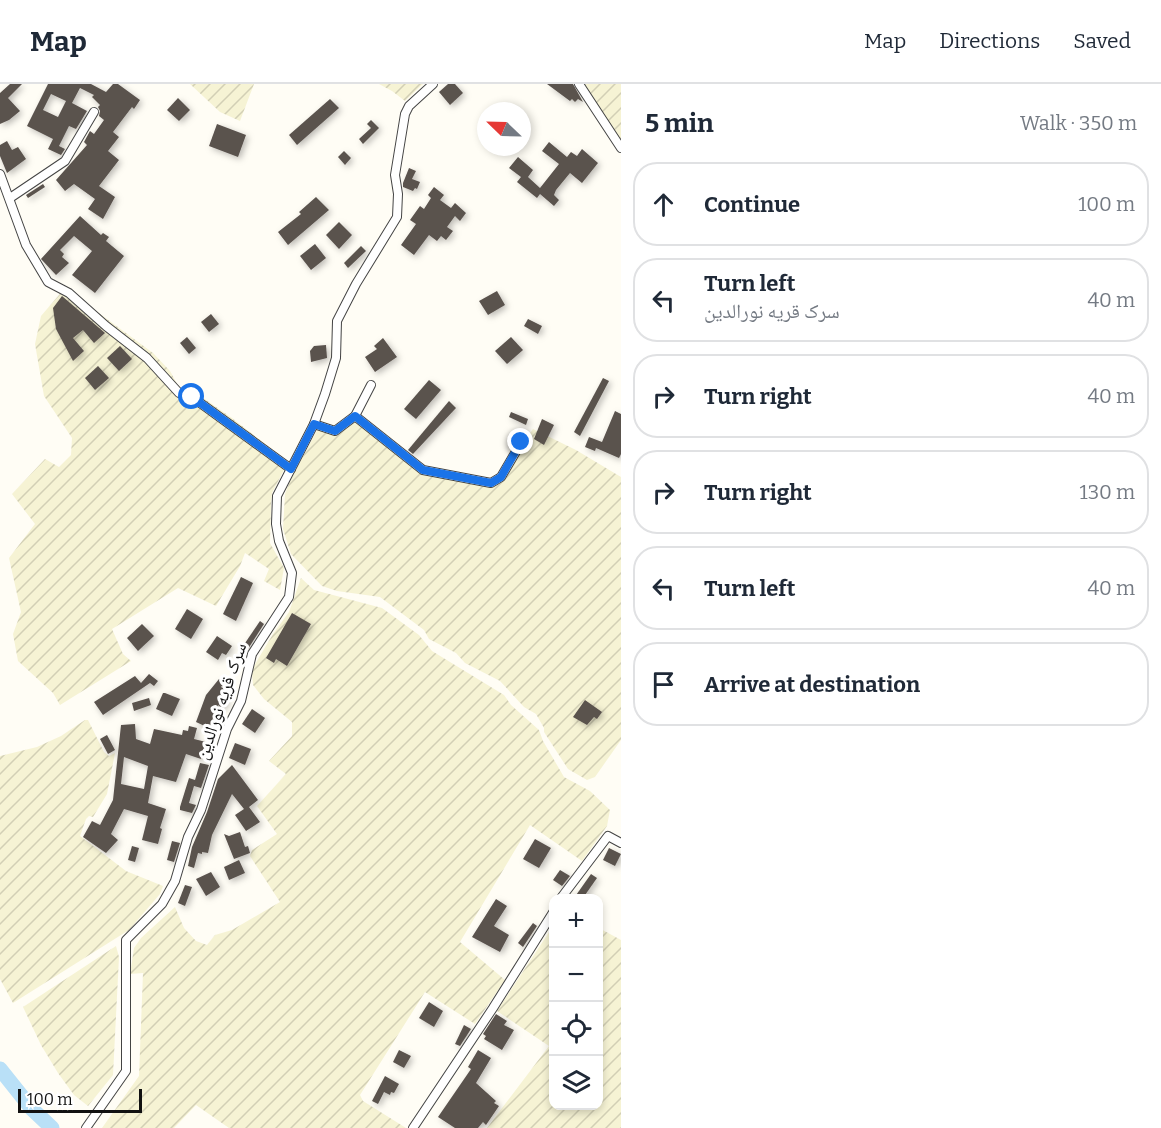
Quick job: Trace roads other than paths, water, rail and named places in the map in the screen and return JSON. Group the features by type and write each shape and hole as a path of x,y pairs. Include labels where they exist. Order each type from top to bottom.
{"street":[{"name":"سرک قریه نورالدین","path":"86,1128 126,1071 126,940 162,904 175,881 188,837 201,810 227,729 242,701 252,654 289,597 292,573 279,541 276,524 276,496 314,424 336,358 337,321 356,284 397,217 398,194 395,175 405,114 409,106 433,84"},
{"path":"579,84 621,148"},
{"path":"10,198 65,161 94,112"},
{"path":"0,174 26,245 48,282 69,293 147,358 179,393 192,397 291,469"},
{"path":"314,424 335,431 355,416 371,385"},
{"path":"355,416 423,470 491,483 501,477 521,442"},
{"path":"564,894 609,836 621,843"},
{"path":"413,1128 549,919"}],"waterway":[{"path":"0,1069 32,1109 52,1128"}]}
